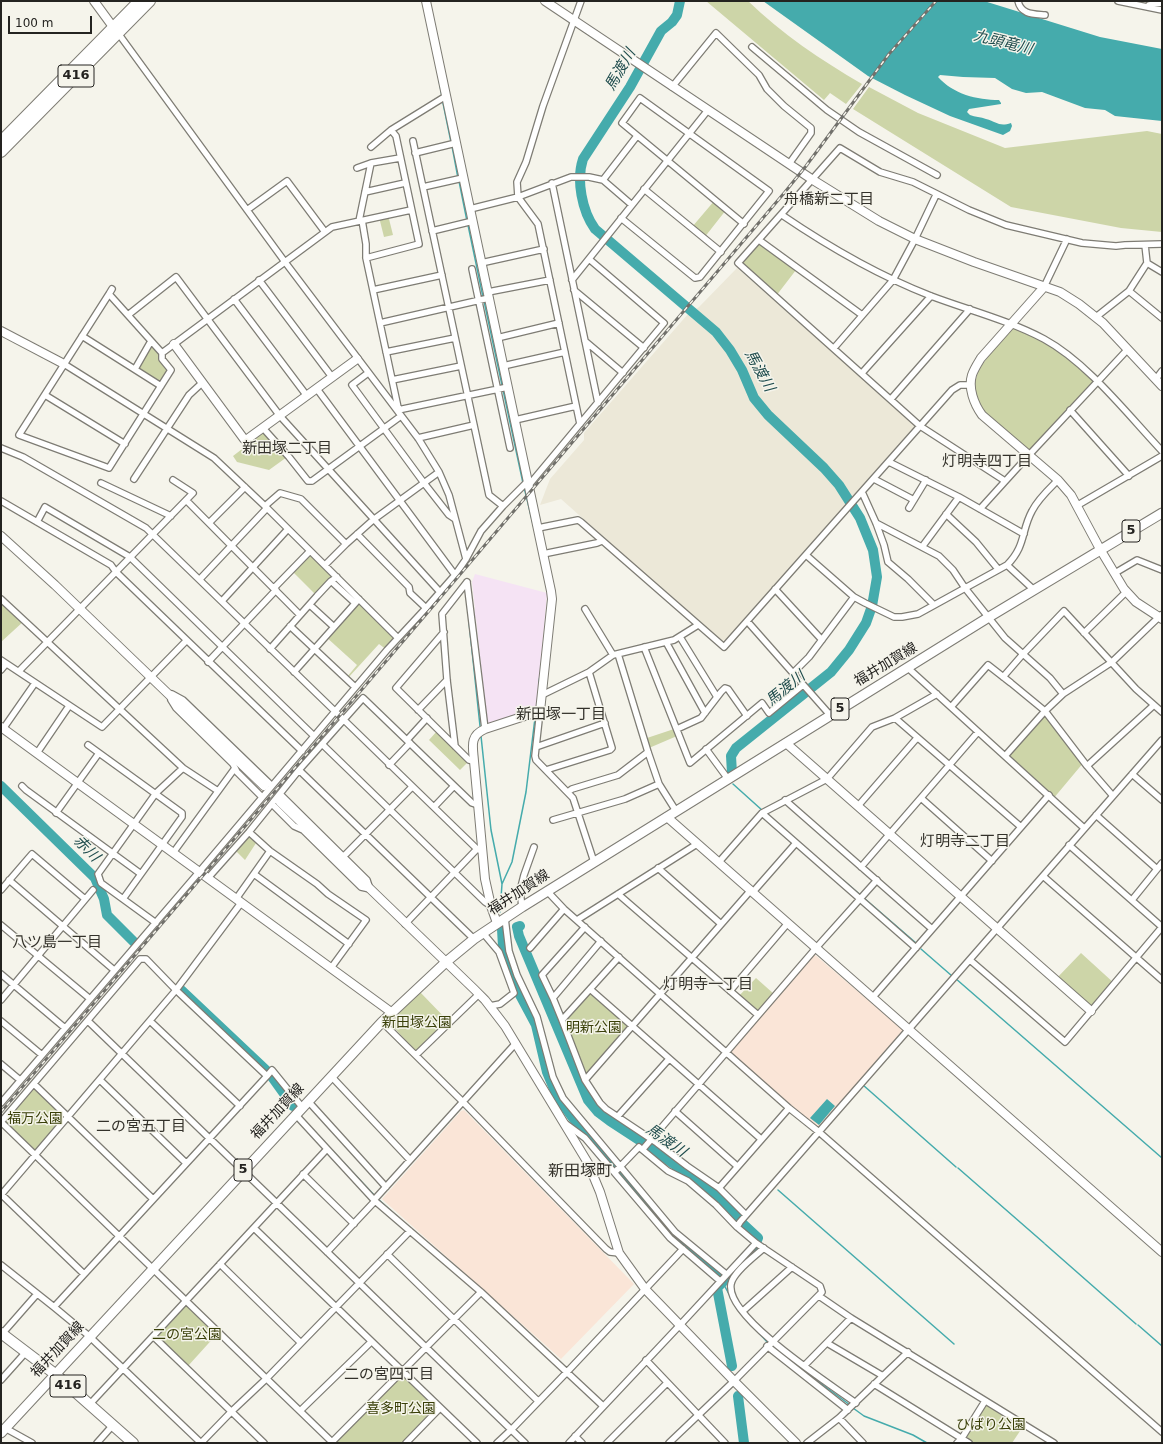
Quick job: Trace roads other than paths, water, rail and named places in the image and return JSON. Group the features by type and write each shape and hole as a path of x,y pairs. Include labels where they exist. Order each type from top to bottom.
{"highway":[{"name":"416","path":"1,152 116,31 139,1"},
{"name":"416","path":"1,141 116,31 150,1"},
{"name":"416","path":"1,1334 55,1374 133,1443"}],"main road":[{"name":"福井加賀線","path":"3,1430 391,1012 446,962 474,939 549,890 830,715 1100,549 1160,516"}],"street":[{"path":"94,1 285,262 418,438 438,472 449,495 466,559"},
{"path":"426,1 446,96 460,178 470,209 469,222 481,263 485,298 503,388 510,448"},
{"path":"545,1 813,180 873,217 915,239 1069,297 1096,317 1162,386"},
{"path":"580,424 538,224 518,196 517,182 526,162 543,106 581,1"},
{"path":"1018,1 1020,7 1024,11 1030,14 1045,15"},
{"path":"1118,1 1149,6 1162,10"},
{"path":"1141,1 1149,6 1162,3"},
{"path":"672,87 716,33 759,75 767,89 784,106 812,128 811,133 789,164"},
{"path":"752,47 827,110 859,132 937,175"},
{"path":"371,147 391,130 446,96"},
{"path":"621,218 695,278 700,277 744,224 769,191 640,98 622,123 744,224"},
{"path":"572,280 708,110"},
{"path":"366,258 419,244 410,210 396,136 391,130"},
{"path":"603,180 637,136"},
{"path":"413,141 489,495 503,506"},
{"path":"415,153 453,144"},
{"path":"1005,481 920,426 738,263 840,148 880,172 913,182 968,210 1006,225 1082,243 1116,246 1125,244 1162,244"},
{"path":"357,168 400,158"},
{"path":"371,164 360,221 366,244 366,258 400,413"},
{"path":"470,209 518,196 571,177 589,177 603,180 632,205"},
{"path":"423,187 460,178"},
{"path":"247,210 287,181 325,232"},
{"path":"365,192 405,183"},
{"path":"552,184 598,403"},
{"path":"644,189 721,252"},
{"path":"834,348 893,280 936,195"},
{"path":"162,353 207,318 332,227 410,210"},
{"path":"782,215 823,243 893,280 931,296 1012,324 1044,339 1066,354 1097,382 1162,451"},
{"path":"432,231 469,222"},
{"path":"1005,756 1045,711 1063,694 1112,662 1161,617 1136,602 1126,592 1100,549 1078,506 1058,480 982,415 976,407 971,385 972,375 981,358 1044,287 1067,239"},
{"path":"760,240 862,315"},
{"path":"1096,317 1129,291 1147,263 1146,245"},
{"path":"481,263 544,249"},
{"path":"1,1103 89,998 199,872 262,797 268,786 302,751 398,638 455,575 481,532 503,506 526,484 580,424 664,323 588,259"},
{"path":"1147,263 1162,272"},
{"path":"472,269 485,298 497,338 503,366 503,388 515,420 526,484 538,528 552,599 536,747 536,760 573,798 594,862"},
{"path":"373,290 442,275"},
{"path":"128,315 176,278 280,416 440,592"},
{"path":"260,280 332,377"},
{"path":"380,323 449,308 550,280"},
{"path":"574,290 644,348"},
{"path":"110,291 128,315 162,353 162,359 171,370 110,468 19,435 110,291"},
{"path":"1129,291 1162,318"},
{"path":"862,373 931,296"},
{"path":"234,299 306,396"},
{"path":"891,399 970,309"},
{"path":"497,338 559,323"},
{"path":"1,331 64,364 214,458 325,565 357,601"},
{"path":"82,336 161,386"},
{"path":"386,352 455,338"},
{"path":"135,369 151,341"},
{"path":"585,341 623,373"},
{"path":"174,344 244,439 249,439 357,359"},
{"path":"980,509 1128,349"},
{"path":"503,366 565,352"},
{"path":"392,380 461,366"},
{"path":"1156,379 1162,371"},
{"path":"368,373 352,385 424,483 449,515 455,519"},
{"path":"134,479 189,395 202,383"},
{"path":"538,528 578,520 724,647 952,390 960,386 971,385"},
{"path":"263,428 308,481 312,481 384,428 400,413 503,388"},
{"path":"317,389 455,575"},
{"path":"44,395 125,444"},
{"path":"515,420 576,406"},
{"path":"1070,410 1129,476"},
{"path":"418,438 474,425"},
{"path":"1,448 23,456 146,528 335,712 480,850"},
{"path":"1078,506 1162,456"},
{"path":"889,462 959,497 1024,534"},
{"path":"325,565 373,520 438,472"},
{"path":"874,479 914,500"},
{"path":"19,671 194,492 173,480"},
{"path":"909,508 926,480"},
{"path":"806,555 854,597 865,603 894,617 902,618 918,614 1007,564 1015,556 1020,547 1031,512 1043,494 1058,480"},
{"path":"101,483 171,516"},
{"path":"209,523 245,487"},
{"path":"862,492 876,523 888,562 908,579 934,605"},
{"path":"200,579 280,493 301,499 346,544"},
{"path":"922,547 959,497"},
{"path":"186,500 300,614"},
{"path":"1,501 111,565 116,572 186,641 302,751"},
{"path":"37,522 45,507 130,557 314,736"},
{"path":"946,514 976,542 998,569"},
{"path":"876,523 939,556 954,570 965,588 1005,638 1050,678 1063,694"},
{"path":"222,601 288,529"},
{"path":"357,534 409,587 410,593 426,608"},
{"path":"1,536 80,608 268,786"},
{"path":"543,554 602,541"},
{"path":"208,662 310,551"},
{"path":"1115,573 1137,560 1162,570"},
{"path":"1007,564 1034,590"},
{"path":"270,649 300,614 331,581 337,577"},
{"path":"331,581 357,601 398,638"},
{"path":"455,746 442,614 468,582 485,729"},
{"path":"775,589 822,640"},
{"path":"1084,632 1126,592"},
{"path":"793,673 809,657 854,597"},
{"path":"1,599 183,768 218,791"},
{"path":"294,672 357,601"},
{"path":"310,605 334,627"},
{"path":"585,609 616,655 659,784 676,811"},
{"path":"1003,676 1064,611 1136,689 1162,712"},
{"path":"747,621 830,715"},
{"path":"542,695 589,672 616,655 680,637 698,625"},
{"path":"290,626 355,688"},
{"path":"444,632 396,688 468,760 474,761"},
{"path":"680,637 717,696"},
{"path":"1,670 3,662 19,671 102,727 186,641"},
{"path":"666,642 705,713"},
{"path":"644,647 690,763 762,703 769,713 803,685"},
{"path":"951,707 988,665 1045,711 1087,766 1113,796"},
{"path":"908,668 1084,828"},
{"path":"546,770 610,750 612,748 589,672"},
{"path":"418,710 448,680"},
{"path":"35,683 2,728 391,1012"},
{"path":"677,729 701,718 717,696 725,688 728,689 746,716"},
{"path":"165,690 176,708 233,764 237,772 262,797"},
{"path":"719,862 762,813 827,780 872,727 895,718 937,694"},
{"path":"208,878 272,804 280,798 299,770 363,698 472,803 478,805"},
{"path":"1087,766 1154,705"},
{"path":"37,753 70,706"},
{"path":"540,711 485,729 474,737 474,761 480,850 491,906 501,921 523,990 537,1017 553,1077 563,1098 675,1232 726,1274"},
{"path":"390,765 427,718"},
{"path":"895,718 1021,827"},
{"path":"536,747 605,723"},
{"path":"861,867 978,732"},
{"path":"858,806 917,738"},
{"path":"742,1221 1162,740"},
{"path":"786,743 1091,1011"},
{"path":"322,744 485,902 491,906"},
{"path":"88,745 182,813 182,816 123,899"},
{"path":"706,749 728,779"},
{"path":"568,792 572,789 618,775 648,752"},
{"path":"56,813 99,753"},
{"path":"156,922 101,883 98,874 156,793 183,768"},
{"path":"173,854 235,768"},
{"path":"299,770 474,939"},
{"path":"1132,774 1162,800"},
{"path":"553,820 625,799 659,784"},
{"path":"22,786 56,813 141,874"},
{"path":"344,856 412,786"},
{"path":"434,807 454,786"},
{"path":"873,997 1049,795"},
{"path":"280,798 368,880 370,889"},
{"path":"280,798 405,924 490,1006 516,1043 588,1163 600,1192 619,1253 645,1289 796,1443"},
{"path":"921,798 992,861"},
{"path":"785,800 932,929"},
{"path":"272,804 294,826 302,830 361,887 370,889"},
{"path":"762,813 916,948"},
{"path":"1096,815 1157,869"},
{"path":"667,817 1162,1252"},
{"path":"249,832 270,851 366,920 331,968"},
{"path":"585,1080 721,924 796,843"},
{"path":"577,920 697,844"},
{"path":"970,960 1065,1042 1162,927 1069,845"},
{"path":"522,907 520,891 534,847"},
{"path":"405,924 480,850"},
{"path":"84,1274 1,1195 176,990 238,901 270,851"},
{"path":"1,890 32,854 85,899"},
{"path":"1132,900 1162,863"},
{"path":"658,868 721,924"},
{"path":"254,874 349,944"},
{"path":"1043,876 1162,980"},
{"path":"9,880 114,970"},
{"path":"643,1149 816,948 877,880"},
{"path":"1,1000 93,890"},
{"path":"549,890 564,909 661,993 789,1108 819,1132 1162,1432"},
{"path":"618,894 758,1015"},
{"path":"530,948 564,909"},
{"path":"730,991 788,923"},
{"path":"1,925 89,998"},
{"path":"584,926 542,975 553,998 585,1080 600,1103 719,1188 756,1243 822,1287 822,1292 819,1296 767,1346 734,1381 669,1443"},
{"path":"483,933 499,952 514,993 500,1004 490,1006"},
{"path":"553,998 602,941"},
{"path":"562,1020 619,957"},
{"path":"267,1076 176,990 146,959 140,959 1,1122 332,1443 481,1292"},
{"path":"1,974 65,1028"},
{"path":"590,989 761,1139"},
{"path":"416,1055 479,994"},
{"path":"88,1021 526,1443"},
{"path":"150,1021 240,1106"},
{"path":"1,1022 42,1055"},
{"path":"382,1022 463,1102 606,1249 610,1252 619,1253"},
{"path":"327,1252 375,1201 516,1043"},
{"path":"618,1116 669,1059"},
{"path":"1,1064 20,1080"},
{"path":"54,1307 272,1070 386,1187"},
{"path":"331,1076 410,1160"},
{"path":"100,1080 186,1163"},
{"path":"34,1084 153,1199"},
{"path":"719,1188 789,1108"},
{"path":"675,1111 738,1166"},
{"path":"295,1114 375,1201 481,1292 603,1406"},
{"path":"564,1123 585,1138 670,1238 720,1281"},
{"path":"615,1172 639,1147 668,1172 688,1181 716,1205 742,1221"},
{"path":"90,1404 326,1149"},
{"path":"303,1174 354,1224"},
{"path":"254,1228 477,1443"},
{"path":"1,1265 89,1336 201,1443 266,1379 410,1231"},
{"path":"569,1443 756,1243"},
{"path":"764,1248 733,1277 730,1290 737,1303 761,1332 772,1342 856,1403"},
{"path":"497,1443 567,1372 682,1249"},
{"path":"387,1254 538,1401"},
{"path":"220,1264 301,1342"},
{"path":"743,1311 792,1267"},
{"path":"1,1334 37,1294"},
{"path":"819,1296 851,1318 1054,1443"},
{"path":"804,1366 851,1318"},
{"path":"154,1336 264,1443"},
{"path":"300,1411 372,1342"},
{"path":"827,1344 883,1376"},
{"path":"767,1346 848,1410"},
{"path":"1,1380 26,1352"},
{"path":"807,1443 856,1403 908,1352"},
{"path":"646,1360 725,1443"},
{"path":"607,1443 667,1383"},
{"path":"874,1384 959,1441 969,1443"},
{"path":"959,1441 985,1401"},
{"path":"406,1443 440,1408"},
{"path":"839,1418 863,1443"},
{"path":"97,1443 113,1425"},
{"path":"3,1430 32,1443"},
{"path":"575,1436 582,1443"}],"water":[{"name":"九頭竜川","path":"763,1 984,1 1100,37 1162,49 1162,121 1115,116 1105,110 1085,108 1042,92 1026,93 1012,89 995,78 940,75 938,77 958,92 982,99 999,100 1001,104 969,109 967,112 970,115 1001,124 1011,123 1012,126 1010,131 1003,135 950,116 868,76"},
{"path":"827,1099 835,1106 819,1125 810,1118"}],"waterway":[{"name":"馬渡川","path":"680,1 677,15 672,22 661,31 630,87 583,159 580,186 590,222 595,229 716,332 730,350 742,370 754,398 768,415 824,468 839,485 860,518 873,550 877,577 872,606 866,623 849,650 831,672 736,748 731,756 732,773"},
{"path":"439,80 442,96"},
{"path":"443,103 451,142"},
{"path":"452,146 458,178"},
{"path":"459,181 467,221"},
{"path":"468,225 483,297"},
{"path":"484,301 523,483"},
{"path":"524,487 534,528"},
{"path":"469,622 480,726"},
{"path":"539,683 540,675"},
{"path":"500,912 502,884 512,862 526,792 535,718"},
{"path":"481,736 491,830 502,884"},
{"path":"733,784 763,811"},
{"name":"赤川","path":"1,786 95,878 104,899 107,915 134,942"},
{"path":"843,880 916,943"},
{"name":"馬渡川","path":"520,926 517,927 519,936 588,1100 598,1112 610,1121 656,1151 721,1199 744,1225 758,1238 755,1249 717,1288 732,1366"},
{"path":"502,929 503,947 513,982 536,1025 547,1072 557,1096 573,1118 679,1241 726,1280"},
{"path":"921,949 952,976"},
{"path":"955,978 1162,1158"},
{"name":"赤川","path":"181,990 270,1074 293,1106"},
{"path":"863,1085 956,1167"},
{"path":"314,1131 374,1195"},
{"path":"958,1168 1044,1243"},
{"path":"778,1190 954,1344"},
{"path":"379,1200 400,1219"},
{"path":"1045,1244 1136,1324"},
{"path":"723,1283 737,1309 769,1344"},
{"path":"1138,1325 1162,1346"},
{"path":"780,1353 850,1405"},
{"name":"馬渡川","path":"738,1396 744,1443"},
{"path":"853,1408 864,1416 913,1435 927,1443"}],"railway":[{"path":"1,1112 785,192 889,54 936,1"}],"district":[{"name":"舟橋新二丁目","path":"829,200"},
{"name":"新田塚二丁目","path":"287,449"},
{"name":"灯明寺四丁目","path":"987,462"},
{"name":"新田塚一丁目","path":"561,715"},
{"name":"灯明寺二丁目","path":"965,842"},
{"name":"八ツ島一丁目","path":"57,943"},
{"name":"灯明寺一丁目","path":"708,985"},
{"name":"二の宮五丁目","path":"141,1127"},
{"name":"新田塚町","path":"580,1172"},
{"name":"二の宮四丁目","path":"389,1375"}],"park label":[{"name":"新田塚公園","path":"417,1023"},
{"name":"明新公園","path":"594,1028"},
{"name":"福万公園","path":"35,1119"},
{"name":"二の宮公園","path":"187,1335"},
{"name":"喜多町公園","path":"401,1409"},
{"name":"ひばり公園","path":"991,1425"}]}
